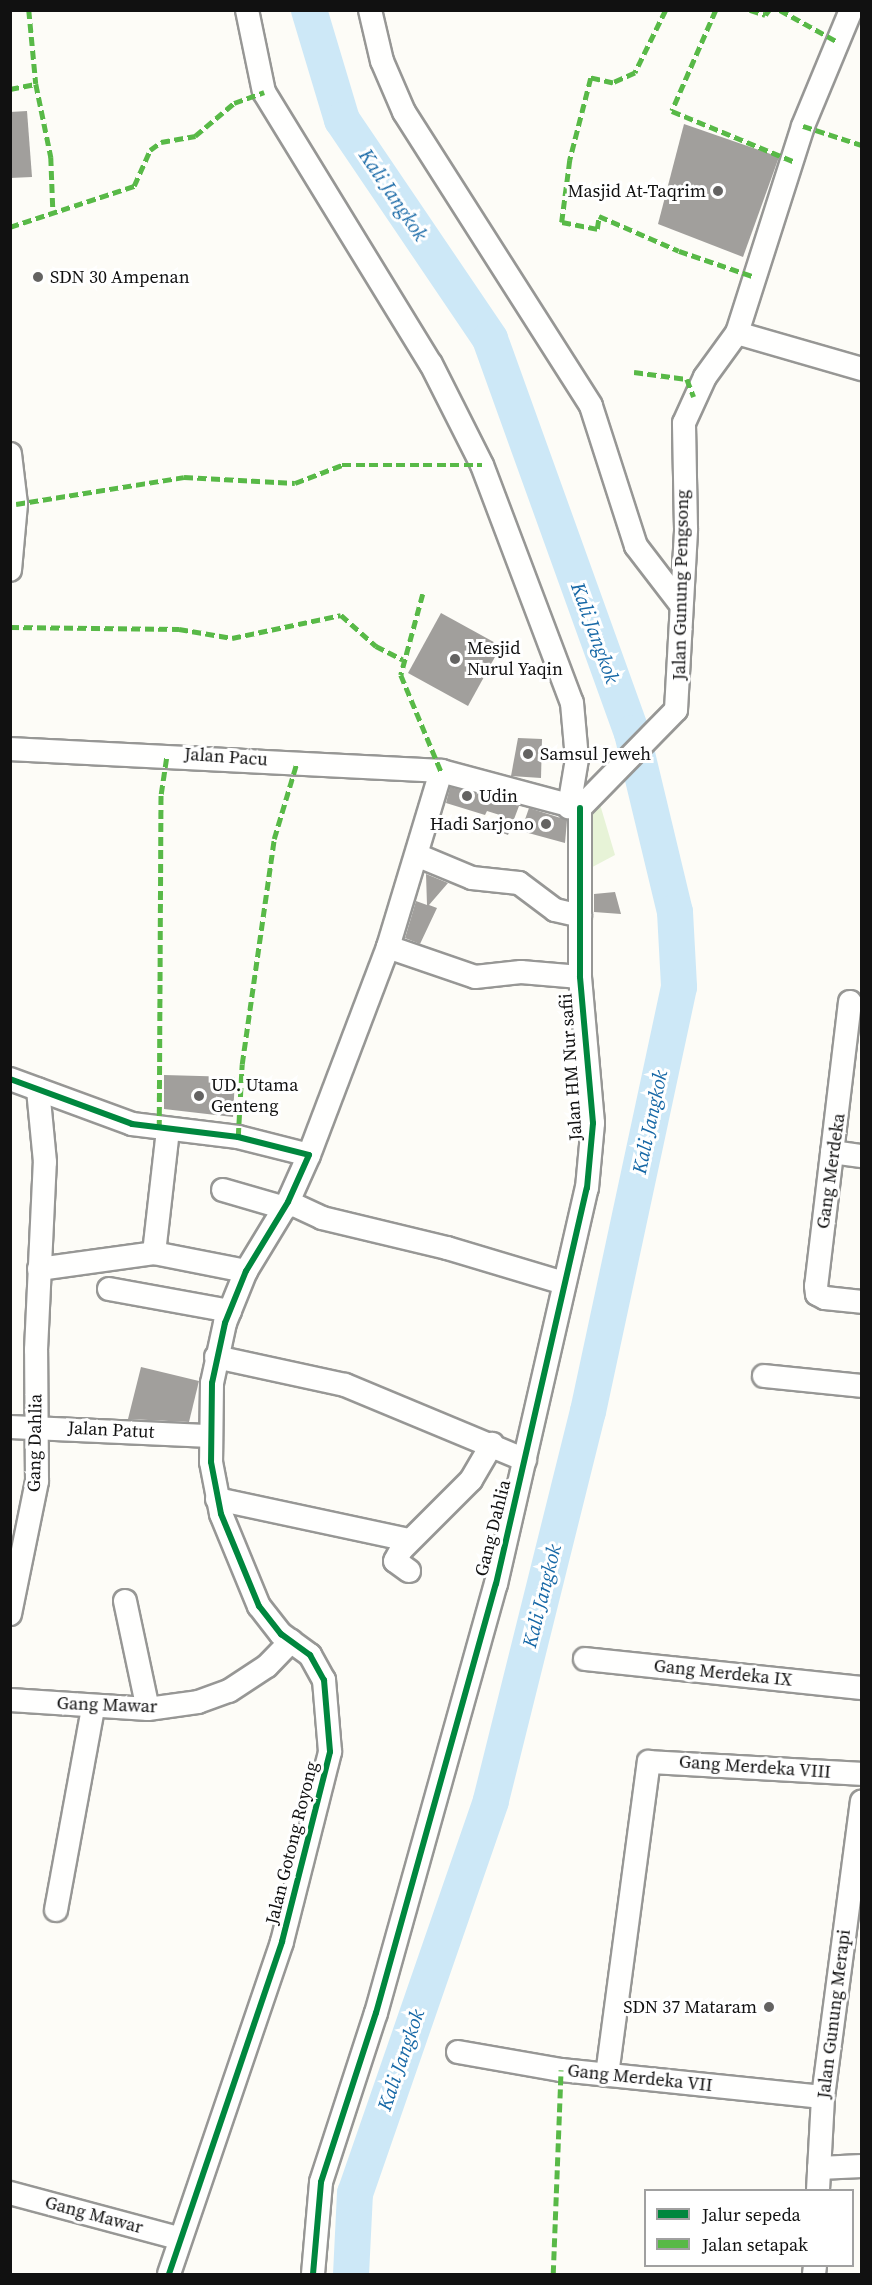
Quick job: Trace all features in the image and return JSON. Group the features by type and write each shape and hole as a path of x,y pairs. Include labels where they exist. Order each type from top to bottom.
{"street":[{"name":"Jalan HM Nur safii","path":"247,10 264,92 430,364 482,465 572,703 580,805 580,976 594,1123 586,1188 536,1391 525,1460"},
{"path":"370,10 382,61 404,112 591,406 636,546 679,602"},
{"name":"Jalan Gunung Pengsong","path":"580,805 676,710 679,602 686,529 684,423 705,377 738,333 803,126 851,10"},
{"path":"738,333 861,369"},
{"path":"10,454 16,504 10,570"},
{"name":"Jalan Pacu","path":"10,749 441,771 580,805"},
{"path":"10,1079 110,1117 168,1131 238,1137 309,1155 388,947 419,856 441,771"},
{"path":"419,856 472,878 519,883 555,910 580,916"},
{"path":"388,947 475,977 521,972 580,976"},
{"name":"Gang Merdeka","path":"850,1002 817,1294 861,1302"},
{"name":"Gang Dahlia","path":"10,1614 37,1481 35,1428 39,1269 45,1162 38,1089"},
{"path":"154,1253 168,1131"},
{"path":"832,1152 861,1156"},
{"name":"Jalan Gotong Royong","path":"169,2274 178,2238 282,1942 325,1780 331,1729 324,1680 310,1655 291,1641 259,1606 231,1543 217,1499 211,1436 216,1358 230,1311 246,1271 286,1205 309,1155"},
{"path":"223,1190 286,1205 322,1218 447,1248 564,1283"},
{"path":"39,1269 154,1253 246,1271"},
{"path":"109,1289 230,1311"},
{"name":"Gang Dahlia","path":"216,1358 345,1385 492,1444 525,1460 376,2013 321,2182 313,2274"},
{"path":"764,1376 861,1386"},
{"name":"Jalan Patut","path":"10,1427 211,1436"},
{"name":"Gang Dahlia","path":"409,1571 395,1561 409,1540 471,1479 492,1444"},
{"path":"217,1499 409,1540"},
{"path":"125,1601 148,1709"},
{"name":"Gang Mawar","path":"10,1700 93,1708 148,1709 198,1702 229,1691 267,1666 291,1641"},
{"name":"Gang Merdeka IX","path":"585,1659 861,1688"},
{"path":"56,1910 93,1708"},
{"name":"Gang Merdeka VIII","path":"607,2075 649,1762 861,1774"},
{"name":"Jalan Gunung Merapi","path":"818,2189 823,2097 861,1802"},
{"name":"Gang Merdeka VII","path":"458,2052 607,2075 823,2097"},
{"path":"819,2168 861,2166"},
{"name":"Gang Mawar","path":"10,2193 178,2238"}],"green space":[{"path":"599,801 615,855 583,872 587,811"}],"building":[{"path":"27,111 32,177 10,178 10,112"},
{"name":"Masjid At-Taqrim","path":"684,124 779,157 743,257 658,224"},
{"name":"Mesjid Nurul Yaqin","path":"441,613 501,646 468,706 408,673"},
{"name":"Samsul Jeweh","path":"518,738 542,739 541,778 511,776"},
{"path":"450,787 519,806 508,835 500,832 503,816 487,811 485,815 446,803"},
{"name":"Hadi Sarjono","path":"529,808 567,820 565,843 521,831"},
{"path":"426,874 448,883 429,905 437,908 420,944 405,938 416,901 427,905"},
{"path":"615,892 621,914 594,912 594,894"},
{"name":"UD. Utama Genteng","path":"164,1075 235,1077 233,1117 164,1109"},
{"path":"141,1367 199,1381 189,1422 128,1419"}],"waterway":[{"name":"Kali Jangkok","path":"309,10 342,120 490,339 632,733 675,912 679,987 588,1411 491,1801 355,2193 351,2274"}],"marked path":[{"path":"29,10 36,84 51,157 53,210"},
{"path":"666,10 635,73 613,83 591,78 570,160 562,222 597,229 599,216 679,251 752,276"},
{"path":"716,10 672,111 793,161"},
{"path":"750,10 765,15 769,10"},
{"path":"780,10 838,42"},
{"path":"10,89 36,84"},
{"path":"10,227 134,186 150,150 161,142 195,136 234,103 264,92"},
{"path":"803,126 862,145"},
{"path":"634,372 687,379 694,397"},
{"path":"16,504 184,477 295,483 342,465 482,465"},
{"path":"423,594 401,675 441,771"},
{"path":"10,627 179,629 232,638 341,615 376,646 403,660"},
{"path":"159,1129 161,794 167,754"},
{"path":"238,1137 242,1064 274,839 297,762"},
{"path":"553,2274 561,2070"}],"cycle path":[{"path":"313,2274 321,2182 376,2013 496,1584 587,1188 593,1123 580,977 580,808"},
{"path":"10,1079 132,1124 238,1137 309,1155 288,1202 246,1271 225,1323 212,1383 211,1462 221,1514 259,1606 281,1634 310,1655 324,1680 330,1752 282,1942 169,2274"}],"place":[{"name":"Masjid At-Taqrim","path":"718,191"},
{"name":"SDN 30 Ampenan","path":"38,277"},
{"name":"Mesjid Nurul Yaqin","path":"455,659"},
{"name":"Samsul Jeweh","path":"528,754"},
{"name":"Udin","path":"467,796"},
{"name":"Hadi Sarjono","path":"546,824"},
{"name":"UD. Utama Genteng","path":"199,1096"},
{"name":"SDN 37 Mataram","path":"769,2007"}]}
